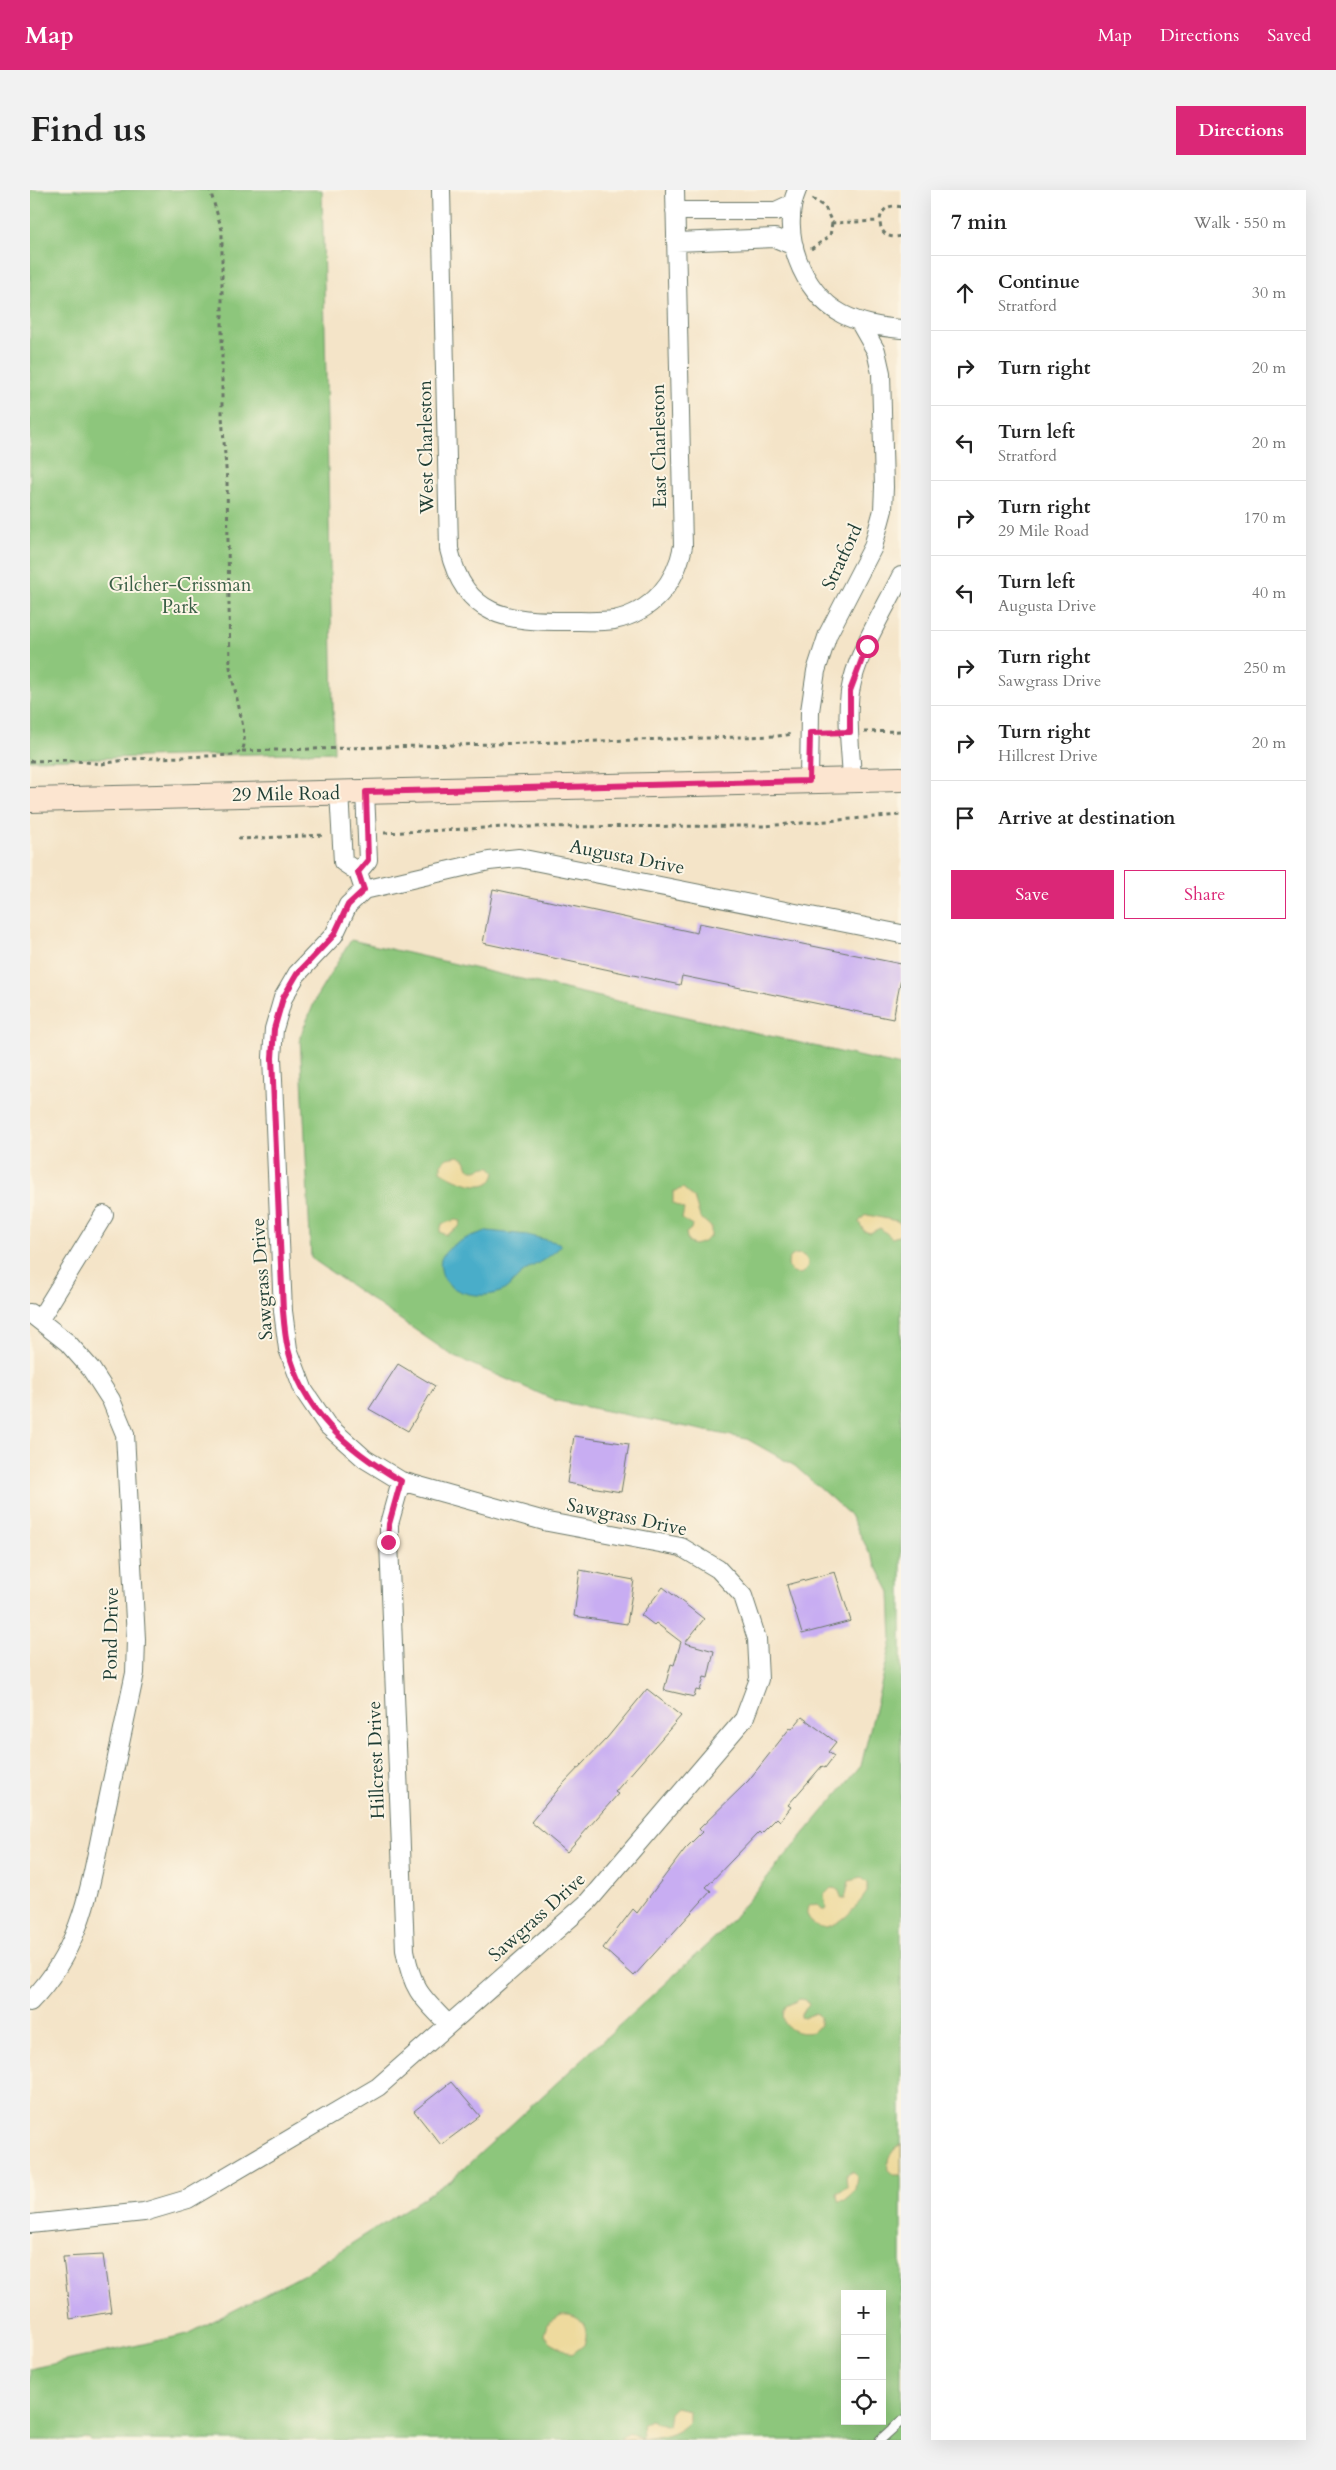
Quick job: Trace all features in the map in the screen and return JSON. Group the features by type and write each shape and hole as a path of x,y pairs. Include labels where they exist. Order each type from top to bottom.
{"street":[{"name":"West Charleston","path":"441,190 449,548 454,567 460,582 470,594 484,606 501,615 516,620 566,621"},
{"name":"East Charleston","path":"566,621 613,620 643,608 670,582 679,565 683,546 675,190"},
{"path":"675,212 776,211 795,195"},
{"path":"795,195 791,230 795,250 798,263 815,291 840,313 871,326 901,329"},
{"path":"676,242 776,238 795,250"},
{"name":"Stratford","path":"809,781 810,711 821,653 828,634 873,547 883,510 881,373 876,352 859,321"},
{"path":"852,780 850,691 856,669 901,576"},
{"name":"29 Mile Road","path":"30,800 901,779"},
{"path":"339,792 343,862 358,872 364,890"},
{"path":"358,872 368,860 366,792"},
{"name":"Augusta Drive","path":"364,890 489,861 519,858 901,934"},
{"name":"Sawgrass Drive","path":"30,2224 144,2212 188,2198 378,2087 586,1904 744,1719 759,1679 757,1639 743,1596 718,1569 681,1548 548,1522 401,1481 366,1460 327,1425 304,1391 288,1349 283,1311 272,1058 274,1029 283,998 297,974 334,935 348,905 364,890"},
{"path":"35,1316 104,1215"},
{"name":"Pond Drive","path":"30,2002 44,1987 66,1952 84,1913 135,1673 136,1639 125,1434 111,1400 91,1368 68,1343 35,1316"},
{"name":"Hillcrest Drive","path":"401,1481 389,1524 388,1542 405,1950 408,1969 419,1995 448,2024"}],"lane":[{"path":"880,2440 901,2420"}],"path":[{"path":"210,190 222,230 222,416 227,481 230,667 233,692 246,734 245,743 241,751"},
{"path":"795,195 825,207 832,223 830,236 826,240 811,249 795,250"},
{"path":"901,207 894,206 884,210 879,221 885,234 896,238 901,236"},
{"path":"832,223 879,221"},
{"path":"850,732 901,731"},
{"path":"30,761 68,760 102,764 130,759 234,755 241,751 777,736 810,733"},
{"path":"367,834 506,827 764,826 901,815"},
{"path":"238,838 342,835"}],"green space":[{"name":"Gilcher-Crissman Park","path":"30,190 322,190 334,752 30,760"},
{"path":"351,940 901,1066 901,2440 90,2440 88,2437 78,2440 30,2440 30,2369 188,2334 301,2276 451,2180 723,1930 861,1766 892,1640 890,1592 850,1515 795,1466 747,1439 557,1401 453,1356 311,1258 300,1037 317,996"}],"sand":[{"path":"459,1156 465,1160 468,1168 471,1170 491,1167 495,1172 492,1180 487,1184 471,1184 441,1171 441,1164 447,1158"},
{"path":"683,1188 694,1198 700,1217 711,1227 711,1236 702,1243 694,1245 688,1242 686,1233 691,1229 692,1225 682,1219 684,1209 673,1204 673,1192"},
{"path":"868,1215 897,1221 901,1224 901,1235 892,1238 880,1228 870,1233 864,1231 859,1222 864,1216"},
{"path":"455,1220 461,1221 459,1227 446,1235 440,1232 442,1224"},
{"path":"798,1254 805,1257 808,1264 805,1271 798,1274 791,1271 788,1264 791,1257"},
{"path":"861,1878 867,1883 867,1892 855,1907 836,1924 820,1927 809,1919 807,1910 809,1905 818,1904 822,1909 826,1909 824,1895 831,1888 838,1889 842,1899 845,1899 849,1881"},
{"path":"800,1999 806,2000 809,2005 801,2014 801,2017 804,2018 815,2013 820,2017 820,2025 812,2032 794,2031 785,2024 783,2019 786,2006"},
{"path":"901,2144 901,2175 894,2175 888,2170 888,2162 892,2152"},
{"path":"853,2171 857,2177 855,2189 847,2200 838,2201 837,2193 847,2187 846,2175"},
{"path":"561,2315 574,2316 585,2328 586,2339 584,2345 572,2354 550,2342 544,2335 547,2324"},
{"path":"676,2407 689,2410 689,2422 683,2428 658,2438 649,2439 620,2440 628,2433 641,2439 643,2436 642,2425 650,2420 668,2426 670,2413"}],"water":[{"path":"487,1231 527,1235 559,1243 561,1246 547,1258 520,1275 501,1292 480,1295 455,1289 443,1277 440,1265 441,1259 448,1250 458,1243"}],"building":[{"path":"493,889 697,933 699,923 901,964 901,979 893,1019 682,976 680,985 483,943"},
{"path":"398,1364 435,1386 408,1431 369,1409"},
{"path":"574,1436 629,1444 621,1492 567,1483"},
{"path":"580,1570 634,1580 627,1624 574,1616"},
{"path":"835,1572 851,1621 802,1634 787,1585"},
{"path":"663,1587 704,1619 685,1643 714,1651 708,1678 704,1677 700,1691 696,1690 694,1697 664,1690 671,1664 674,1665 681,1642 656,1623 654,1625 641,1615"},
{"path":"647,1689 681,1716 615,1792 618,1794 567,1852 531,1822 561,1786 607,1738"},
{"path":"802,1717 836,1742 828,1752 834,1756 825,1768 822,1766 788,1805 791,1807 780,1821 777,1818 761,1834 759,1832 706,1887 711,1891 634,1976 603,1948 633,1909 637,1913 685,1849 702,1832 699,1829 748,1781 790,1728 792,1729"},
{"path":"451,2082 480,2116 441,2145 414,2111"},
{"path":"103,2255 111,2312 70,2319 63,2257"}],"route":[{"path":"388,1542 389,1524 401,1481 366,1460 327,1425 304,1391 288,1349 283,1311 272,1058 274,1029 283,998 297,974 334,935 348,905 364,890 358,872 368,860 366,792 809,781 810,733 850,732 850,691 856,669 867,646"}]}
